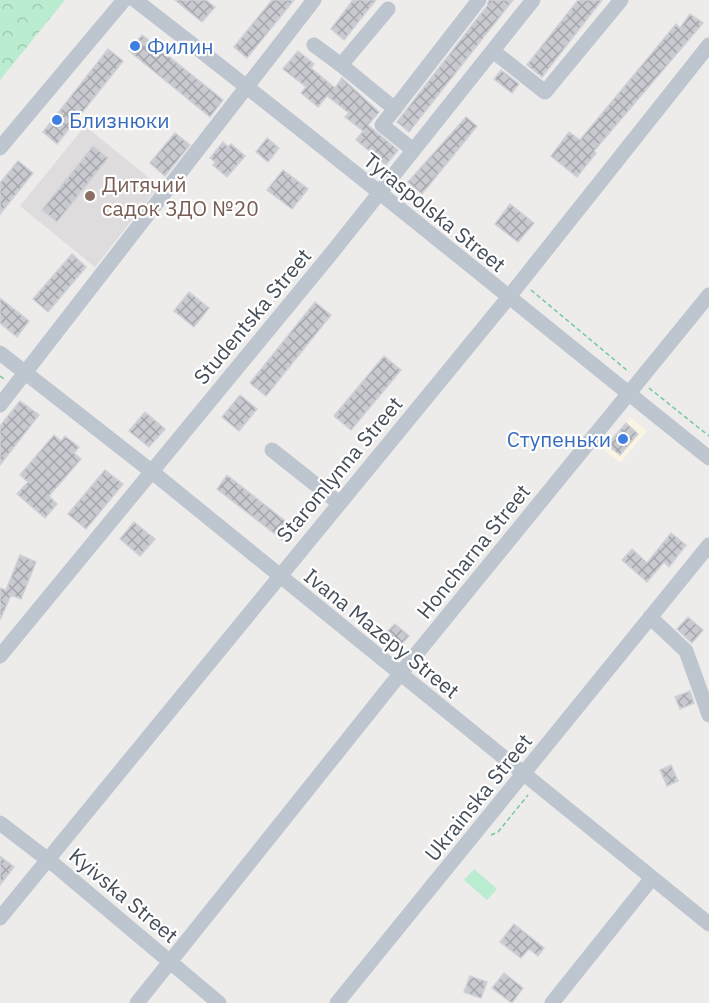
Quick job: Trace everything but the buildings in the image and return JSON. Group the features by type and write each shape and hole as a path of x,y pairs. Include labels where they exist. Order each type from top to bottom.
{"street":[{"path":"0,148 124,0"},
{"name":"Tyraspolska Street","path":"135,0 248,86 378,194 709,458"},
{"path":"0,405 314,0"},
{"path":"413,150 382,126 478,0"},
{"name":"Studentska Street","path":"0,656 378,194 533,0"},
{"path":"493,51 545,92 621,0"},
{"path":"341,65 388,9"},
{"path":"314,45 395,109"},
{"name":"Staromlynna Street","path":"0,918 521,282 709,45"},
{"name":"Honcharna Street","path":"137,1003 400,674 709,295"},
{"name":"Ivana Mazepy Street","path":"0,352 151,471 709,924"},
{"path":"272,450 339,503"},
{"name":"Ukrainska Street","path":"337,1003 709,545"},
{"path":"650,617 686,651 709,715"},
{"name":"Kyivska Street","path":"0,823 47,859 219,1003"},
{"path":"552,1003 652,878"}],"path":[{"path":"521,282 709,436"},
{"path":"491,835 498,832 536,785"}],"shaded area":[{"name":"Дитячий садок ЗДО №20","path":"85,126 159,186 95,267 20,206"},
{"path":"630,417 647,431 620,463 603,449"}],"green space":[{"path":"0,0 65,0 0,80"},
{"path":"474,869 497,889 487,900 464,880"}],"place":[{"name":"Филин","path":"135,46"},
{"name":"Близнюки","path":"57,120"},
{"name":"Дитячий садок ЗДО №20","path":"90,196"},
{"name":"Ступеньки","path":"623,439"}]}
